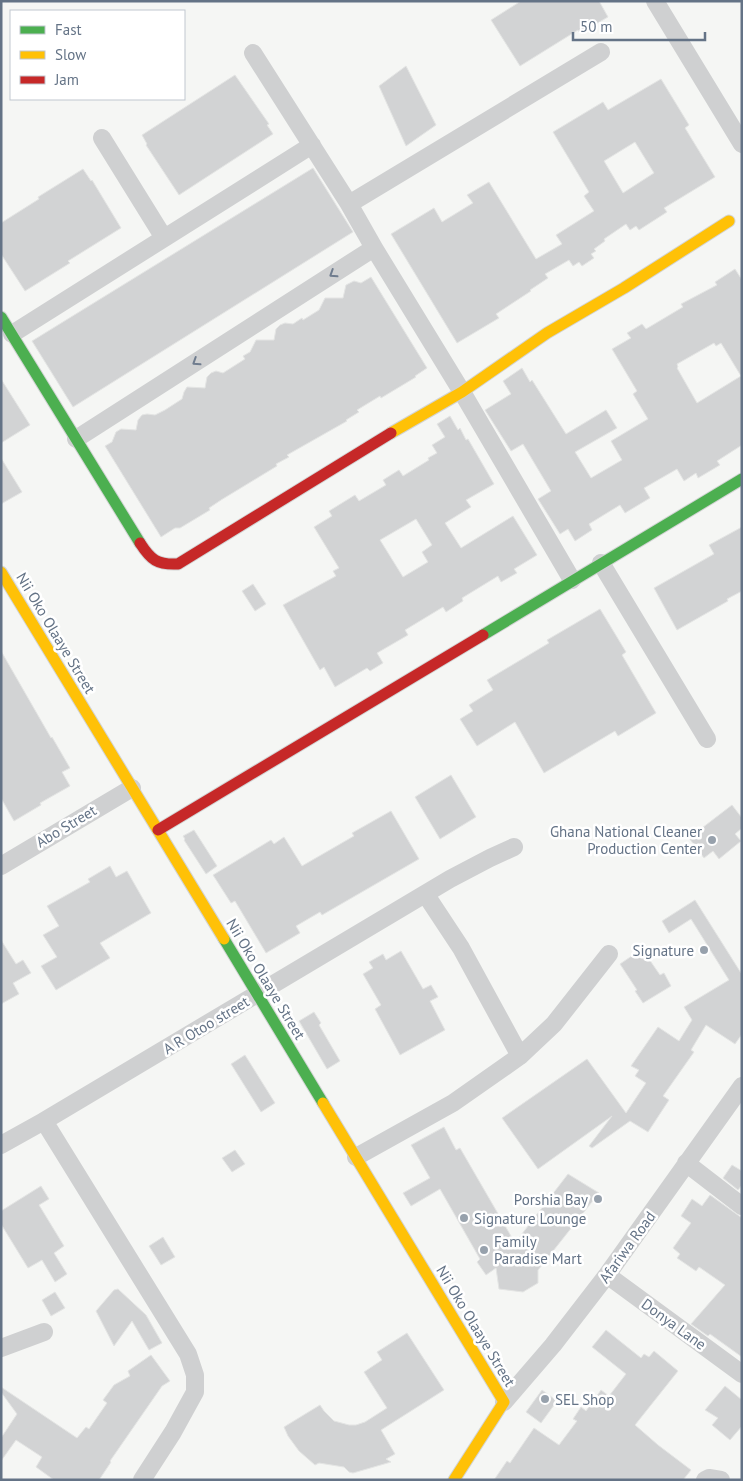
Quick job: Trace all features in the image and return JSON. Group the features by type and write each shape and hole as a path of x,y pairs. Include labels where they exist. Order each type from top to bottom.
{"street":[{"path":"655,1 742,144"},
{"path":"350,204 601,52"},
{"path":"253,53 350,204 374,248 462,392 572,580"},
{"path":"102,138 164,238"},
{"path":"12,334 312,145"},
{"path":"1,317 148,553 153,559 163,565 178,564 462,392 547,333 624,288 729,221"},
{"path":"76,439 374,248"},
{"path":"158,830 742,478"},
{"path":"601,563 707,739"},
{"name":"Nii Oko Olaaye Street","path":"1,572 504,1402"},
{"name":"Abo Street","path":"1,866 132,788"},
{"name":"A R Otoo street","path":"1,1144 44,1121 426,895 490,858 514,847"},
{"path":"426,895 461,948 520,1056"},
{"path":"356,1157 453,1103 520,1056 554,1024 609,954"},
{"name":"Afariwa Road","path":"504,1402 553,1345 607,1275 742,1086"},
{"path":"44,1121 188,1354 195,1375 195,1392 173,1432 142,1480"},
{"path":"686,1163 742,1206"},
{"name":"Donya Lane","path":"607,1275 742,1374"},
{"path":"1,1348 44,1332"},
{"path":"454,1480 504,1402"},
{"path":"705,1480 710,1478 722,1480"}],"building":[{"path":"521,1 599,1 608,17 580,33 578,30 520,66 491,20"},
{"path":"406,66 436,125 406,146 379,86"},
{"path":"235,75 269,124 267,125 273,134 179,195 146,145 142,135"},
{"path":"661,79 689,125 685,128 715,177 664,208 667,212 639,230 636,226 630,230 626,224 604,239 605,241 594,249 596,251 591,254 594,258 582,266 579,262 573,266 569,260 545,274 548,278 496,314 499,318 457,343 391,234 434,208 442,222 473,203 467,195 489,182 536,259 562,244 556,235 594,211 584,196 589,192 553,132 603,102 608,110","holes":["635,142 654,173 623,193 604,161"]},
{"path":"313,168 353,232 73,407 32,341"},
{"path":"83,169 92,180 121,228 25,291 1,254 1,223"},
{"path":"735,269 742,280 742,445 717,461 720,465 698,478 696,473 684,481 677,469 644,488 650,498 625,513 620,505 589,524 592,530 575,541 568,529 560,534 538,499 551,491 523,444 511,451 485,410 511,394 503,381 522,368 530,382 532,380 566,434 606,410 617,428 575,452 591,478 622,460 611,441 648,419 633,394 637,391 612,349 631,338 627,333 642,324 646,329 683,307 681,304 717,285 715,282","holes":["714,343 716,346 721,343 741,376 697,403 677,368 677,364"]},
{"path":"371,277 427,368 416,377 381,398 380,396 357,410 359,412 347,421 287,455 289,457 276,464 277,466 221,500 209,508 210,510 161,537 105,446 112,442 116,432 121,429 136,430 138,420 142,415 155,415 165,410 182,399 187,387 205,388 207,377 211,373 216,371 223,373 245,359 243,356 250,352 256,340 274,340 276,329 280,325 285,323 293,324 302,318 303,320 319,310 325,298 343,298 346,285 354,281 361,283"},
{"path":"1,379 30,425 1,443"},
{"path":"450,416 458,430 460,428 466,440 468,439 494,484 466,500 471,507 445,523 461,548 513,516 537,555 514,569 517,573 501,582 498,576 462,598 463,601 446,612 443,607 405,630 408,635 377,653 383,663 370,671 367,668 335,687 324,667 320,670 283,605 336,576 333,571 339,568 314,527 332,516 329,511 355,495 359,501 386,485 383,480 399,470 403,476 429,460 428,458 437,453 432,445 445,437 437,424","holes":["416,519 432,545 422,552 428,562 403,577 380,540"]},
{"path":"1,458 22,492 1,504"},
{"path":"742,527 742,591 677,630 654,588 714,554 709,545"},
{"path":"253,584 266,604 255,611 242,591"},
{"path":"600,609 626,652 622,655 656,713 618,736 615,731 544,773 515,722 477,746 460,719 473,711 469,705 493,690 487,680 549,643 547,640"},
{"path":"1,651 70,768 62,772 70,786 14,821 1,798"},
{"path":"451,775 476,817 440,839 415,797"},
{"path":"732,805 742,818 742,828 735,834 741,841 719,859 713,851 704,858 689,838"},
{"path":"391,811 419,859 322,915 320,912 296,926 300,933 266,953 235,901 231,903 213,875 271,840 274,844 284,837 302,866 354,836 352,833"},
{"path":"194,830 217,866 206,874 184,840 183,836"},
{"path":"110,866 116,877 127,871 151,913 100,943 110,958 56,990 41,966 57,957 43,935 59,926 47,906 90,882 88,879"},
{"path":"695,900 742,972 742,1034 735,1044 706,1025 691,1050 694,1052 663,1096 669,1100 648,1132 630,1121 592,1148 589,1146 612,1116 538,1169 502,1118 587,1059 626,1113 646,1083 635,1076 639,1070 631,1066 658,1027 679,1041 692,1020 684,1007 729,980 691,919 669,933 662,921"},
{"path":"1,940 16,964 23,960 31,973 13,983 19,994 1,1004"},
{"path":"642,949 660,975 664,973 671,986 643,1003 620,964"},
{"path":"401,951 423,989 431,985 438,997 430,1001 445,1030 400,1055 375,1009 381,1005 363,974 373,968 369,962 383,954 386,960"},
{"path":"314,1012 321,1023 319,1025 340,1061 327,1069 299,1021"},
{"path":"245,1055 275,1103 261,1112 231,1064"},
{"path":"444,1127 456,1150 460,1148 515,1243 568,1174 599,1193 538,1270 538,1283 523,1292 499,1289 496,1268 486,1275 477,1262 480,1259 440,1189 411,1206 403,1193 430,1178 411,1145"},
{"path":"235,1150 245,1164 232,1172 222,1158"},
{"path":"732,1165 742,1171 742,1185 738,1190 723,1178"},
{"path":"41,1186 49,1199 39,1205 64,1246 54,1253 67,1274 55,1282 42,1260 28,1268 1,1224 1,1211"},
{"path":"710,1195 742,1218 742,1357 710,1334 708,1336 691,1324 725,1285 699,1267 696,1271 677,1258 680,1254 673,1248 691,1223 681,1216 692,1199 702,1206"},
{"path":"163,1237 175,1257 161,1265 149,1246"},
{"path":"118,1289 146,1315 162,1343 149,1350 132,1321 114,1346 96,1311 114,1290"},
{"path":"55,1292 65,1308 51,1316 42,1300"},
{"path":"606,1330 641,1358 644,1354 649,1357 654,1351 678,1371 635,1425 691,1470 683,1480 494,1480 507,1461 510,1463 534,1428 559,1445 577,1421 573,1419 581,1407 586,1411 601,1390 609,1396 626,1374 592,1347"},
{"path":"407,1333 444,1390 381,1430 395,1454 386,1459 391,1462 353,1473 344,1467 319,1463 315,1465 299,1451 284,1427 320,1405 334,1421 349,1425 365,1422 387,1408 364,1372 382,1360 377,1352"},
{"path":"151,1355 170,1381 162,1386 99,1480 54,1480 36,1467 42,1457 16,1440 1,1461 1,1438 17,1414 1,1392 1,1387 77,1438 86,1427 89,1429 107,1403 103,1400 114,1385 130,1376 128,1371"},
{"path":"725,1386 742,1400 742,1426 730,1440 712,1425 718,1418 705,1410"},
{"name":"SEL Shop","path":"542,1390 557,1401 541,1423 526,1412"}],"traffic: fast":[{"path":"1,317 140,543"},
{"path":"483,635 742,479"},
{"path":"224,939 323,1103"}],"traffic: slow":[{"path":"391,433 462,392 547,333 624,288 729,221"},
{"path":"1,572 224,939"},
{"path":"323,1103 504,1402 454,1480"}],"traffic: jam":[{"path":"140,543 155,560 165,564 178,564 391,433"},
{"path":"158,830 483,635"}],"place":[{"name":"Ghana National Cleaner Production Center","path":"712,840"},
{"name":"Signature","path":"704,950"},
{"name":"Porshia Bay","path":"598,1199"},
{"name":"Signature Lounge","path":"464,1218"},
{"name":"Family Paradise Mart","path":"484,1250"},
{"name":"SEL Shop","path":"545,1399"}]}
